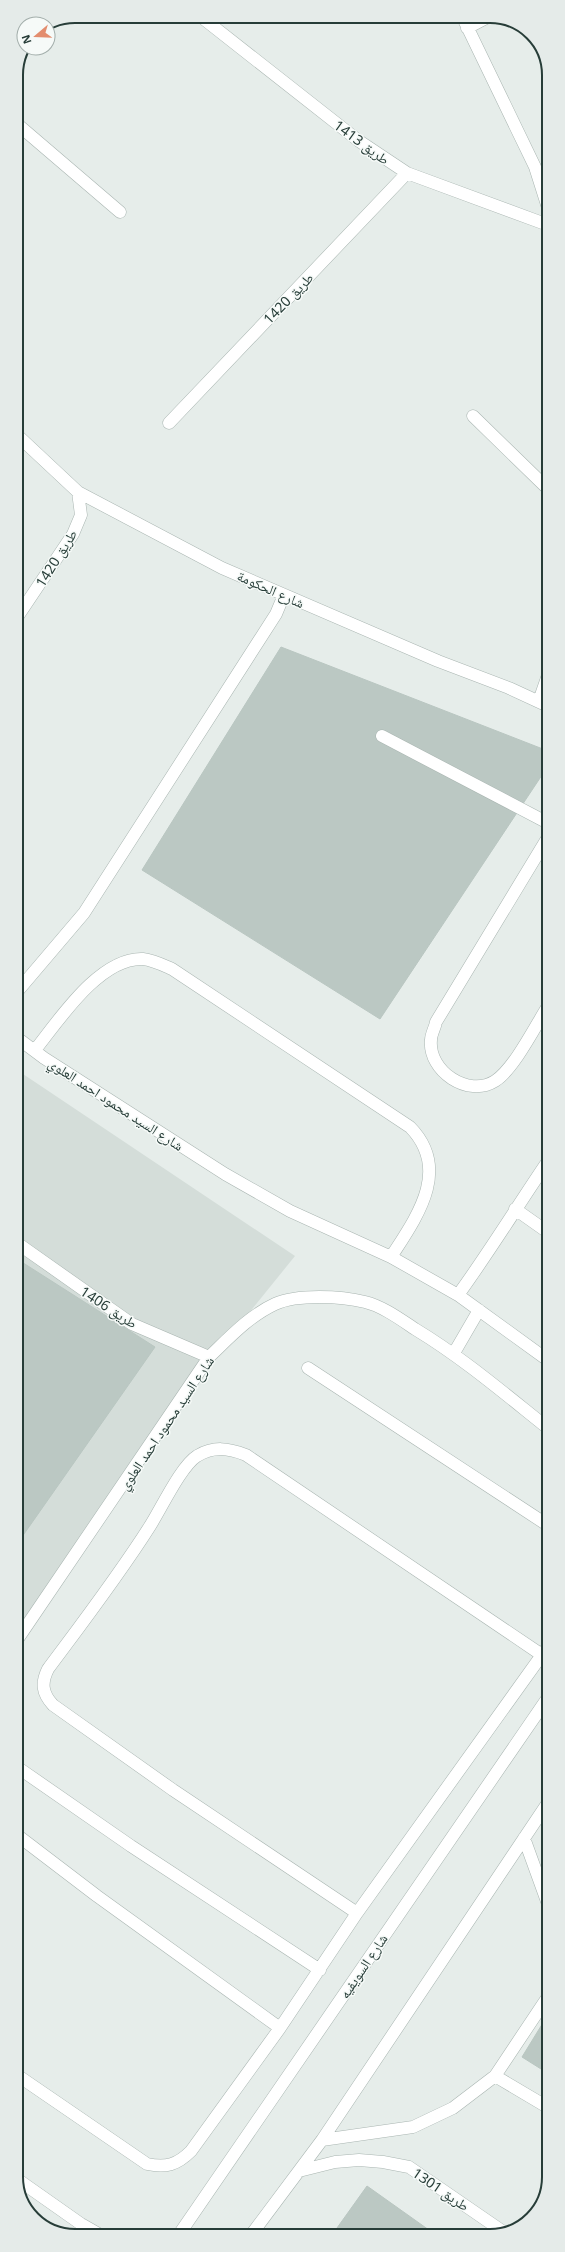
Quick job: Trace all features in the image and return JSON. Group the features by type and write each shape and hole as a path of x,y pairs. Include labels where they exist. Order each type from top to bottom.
{"street":[{"name":"طريق 1413","path":"209,23 359,141 407,173 542,223"},
{"path":"465,23 534,167 542,190"},
{"path":"467,28 477,23"},
{"path":"23,129 120,212"},
{"name":"طريق 1420","path":"169,423 407,173"},
{"path":"473,416 542,483"},
{"name":"شارع الحكومة","path":"23,441 78,492 222,568 438,661 542,703"},
{"name":"طريق 1420","path":"23,608 72,534 81,515 78,492"},
{"path":"23,985 84,913 276,614 284,595"},
{"path":"382,736 542,819"},
{"path":"542,847 436,1022 431,1040 434,1058 444,1073 460,1083 478,1086 495,1081 508,1069 542,1015"},
{"path":"35,1050 67,1008 108,969 142,959 160,963 172,969 410,1127 419,1137 426,1148 428,1185 420,1213 391,1257"},
{"name":"شارع السيد محمود احمد العلوي","path":"23,1042 44,1058 225,1174 290,1211 391,1257 458,1295 542,1356"},
{"path":"458,1295 490,1251 515,1209 542,1170"},
{"path":"515,1209 542,1229"},
{"name":"طريق 1406","path":"23,1248 132,1324 209,1357"},
{"name":"شارع السيد محمود احمد العلوي","path":"23,1631 209,1357 249,1320 276,1304 304,1298 334,1298 365,1302 401,1320 454,1353 542,1422"},
{"path":"454,1353 480,1310"},
{"path":"308,1368 542,1521"},
{"path":"357,1912 173,1790 52,1705 42,1688 43,1678 48,1669 95,1606 146,1532 184,1471 196,1457 212,1449 230,1449 246,1455 542,1648"},
{"path":"23,2079 147,2164 159,2166 171,2165 183,2160 280,2028 320,1970 357,1912 542,1654"},
{"name":"شارع السويفيه","path":"183,2229 542,1706"},
{"path":"23,1771 131,1846 320,1970"},
{"path":"256,2229 322,2140 542,1811"},
{"path":"524,1838 542,1888"},
{"path":"23,1840 97,1896 280,2028"},
{"path":"322,2140 413,2127 453,2108 494,2076 542,2005"},
{"path":"494,2076 542,2104"},
{"name":"طريق 1301","path":"299,2171 335,2162 359,2160 383,2162 409,2167 498,2228"},
{"path":"24,2184 90,2229"}],"shaded area":[{"path":"23,1074 295,1256 211,1360 23,1641"}],"building":[{"path":"281,647 542,749 542,775 380,1019 142,870"},
{"path":"23,1263 155,1347 23,1535"},
{"path":"542,2024 542,2070 522,2057"},
{"path":"367,2186 428,2229 336,2229"}]}
